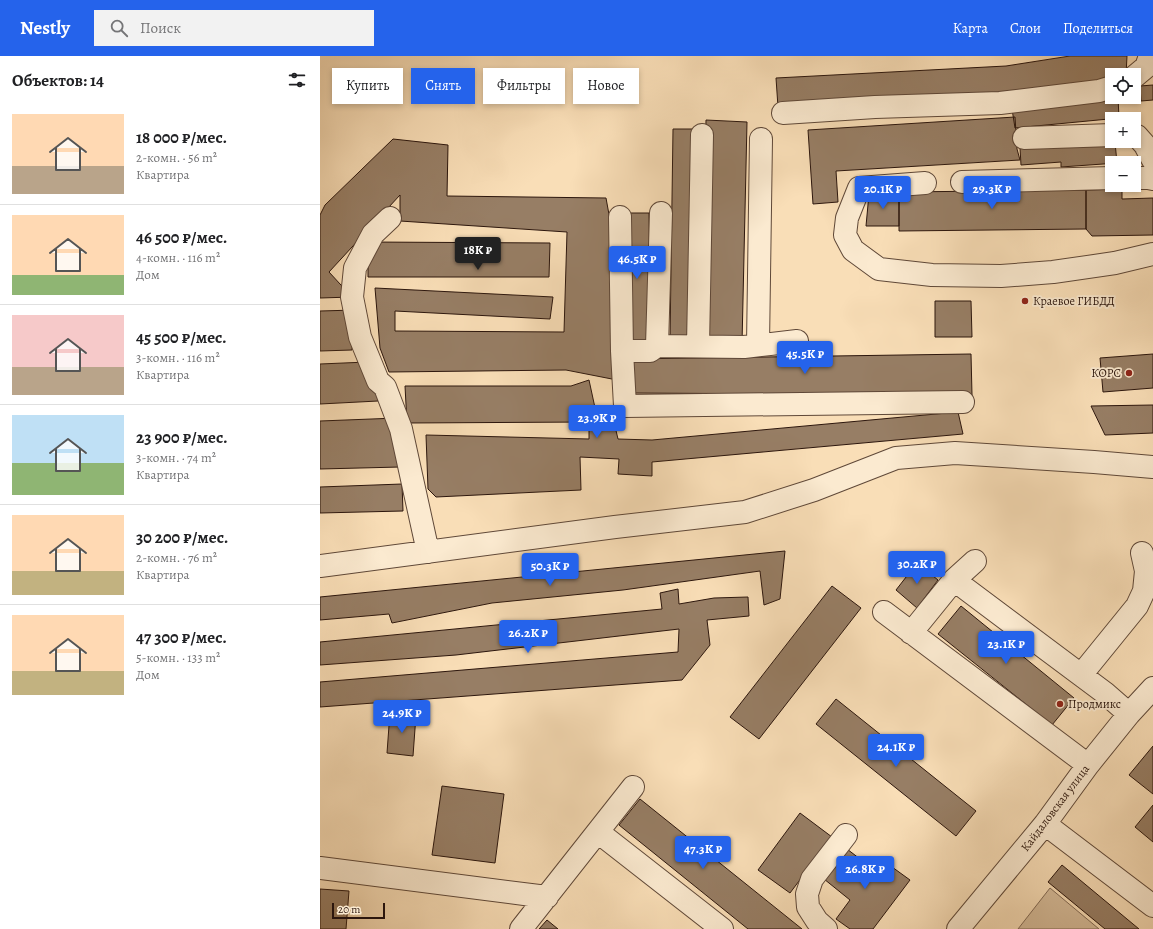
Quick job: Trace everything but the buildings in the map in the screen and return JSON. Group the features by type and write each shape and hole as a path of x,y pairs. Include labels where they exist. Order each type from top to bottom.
{"street":[{"path":"1141,71 1146,67 1150,56"},
{"path":"783,113 1000,103 1105,89"},
{"path":"698,346 702,135"},
{"path":"1024,138 1105,135"},
{"path":"758,345 761,139"},
{"path":"1141,140 1153,160"},
{"path":"962,182 1105,178"},
{"path":"1141,178 1153,179"},
{"path":"926,183 859,188 847,218 845,235 854,250 880,269 932,275 1001,276 1053,272 1115,263 1153,254"},
{"path":"657,346 660,213"},
{"path":"620,217 622,351 625,406 963,402"},
{"path":"390,218 373,234 355,268 352,297 360,336 378,381 385,387 401,429 428,552"},
{"path":"622,351 650,350 657,346 744,347 797,340"},
{"path":"320,566 615,526 745,512 814,490 896,458 955,453 1153,467"},
{"path":"1081,675 1137,606 1144,591 1146,571 1142,553"},
{"path":"911,633 954,580 975,561"},
{"path":"954,580 1105,693 1130,714"},
{"path":"884,612 1088,765"},
{"name":"Кайдаловская улица","path":"958,929 1046,824 1088,765 1153,688"},
{"path":"521,929 633,787"},
{"path":"1046,824 1153,906"},
{"path":"598,832 722,929"},
{"path":"826,929 817,921 808,907 807,894 812,879 846,836"},
{"path":"320,868 547,897"}],"shaded area":[{"path":"1050,888 1099,929 1018,929"}],"place":[{"name":"Краевое ГИБДД","path":"1025,301"},
{"name":"КОРС","path":"1129,373"},
{"name":"Продмикс","path":"1060,704"}]}
